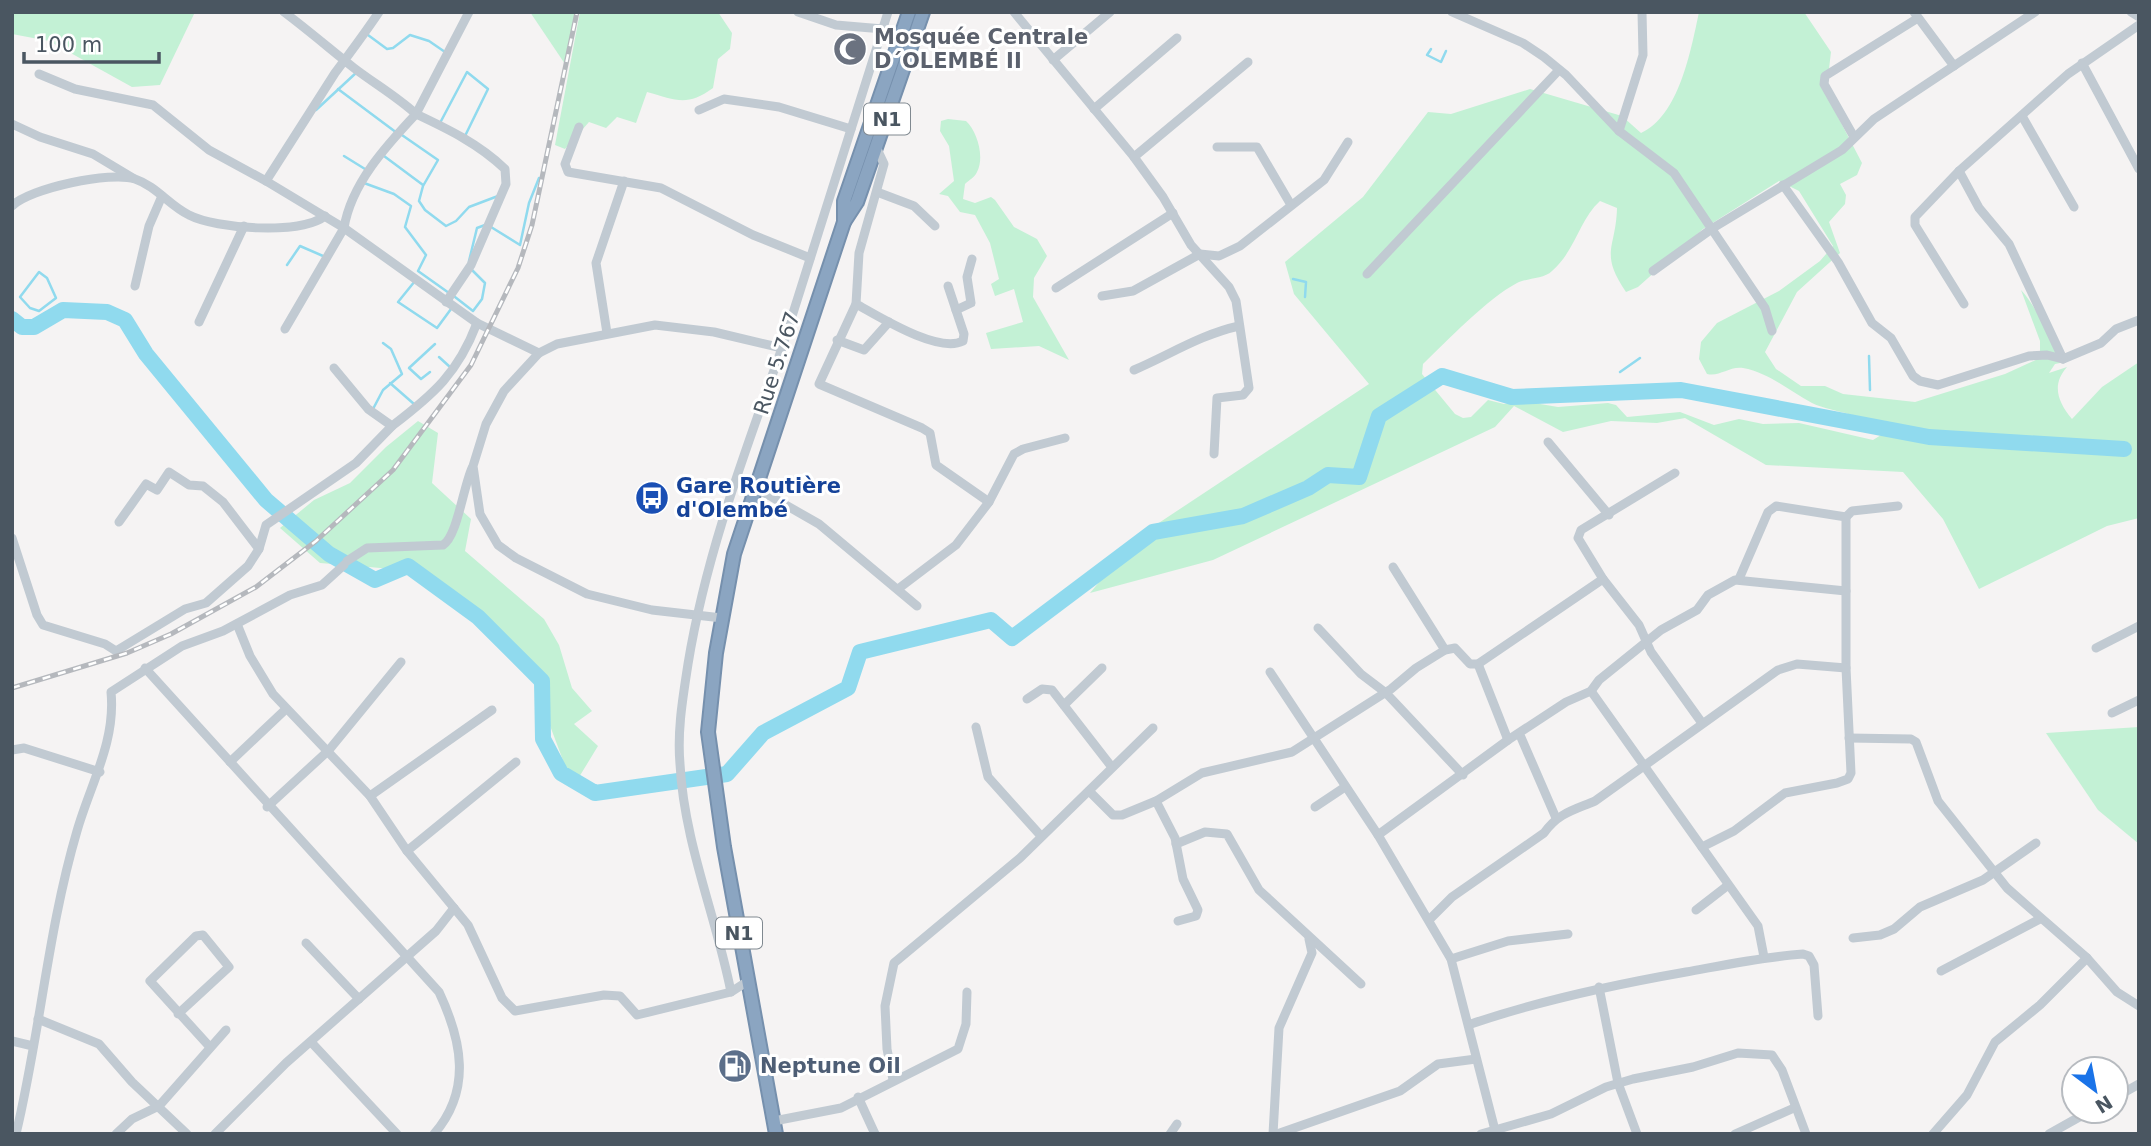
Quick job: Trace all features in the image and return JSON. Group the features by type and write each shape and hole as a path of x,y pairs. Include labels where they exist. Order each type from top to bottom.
{"highway":[{"name":"Rue 5.767","path":"748,981 708,732 722,618 734,554 844,222 844,201 909,12"},
{"name":"N1","path":"844,222 857,202 877,149 923,12"},
{"name":"N1","path":"748,981 775,1127"}],"street":[{"path":"284,12 416,114 469,141 505,169 506,184 471,265 446,302"},
{"path":"266,181 379,12"},
{"path":"285,329 344,229 354,195 381,153 416,114 469,12"},
{"path":"798,12 836,24 883,29"},
{"path":"731,992 721,942 695,854 680,764 679,725 698,614 721,520 782,348 888,12"},
{"path":"1014,12 1134,157 1200,254 1233,294 1250,387 1243,395 1217,398 1214,454"},
{"path":"1053,60 1110,12"},
{"path":"1452,12 1523,43 1559,70 1619,131 1674,173 1765,308 1772,331"},
{"path":"1619,131 1643,55 1642,12"},
{"path":"1653,271 1713,228 1842,150 1874,118 2035,12"},
{"path":"2131,12 2139,18"},
{"path":"1854,137 1824,84 1825,76 1916,15 1954,66"},
{"path":"1964,304 1913,221 1959,171 2082,63 2139,25"},
{"path":"1094,109 1177,38"},
{"path":"1134,157 1248,62"},
{"path":"2082,63 2139,169"},
{"path":"1367,274 1559,70"},
{"path":"38,74 75,89 153,105 209,150 325,216 477,323 539,353"},
{"path":"699,110 724,99 779,107 852,129"},
{"path":"2022,116 2074,207"},
{"path":"12,124 50,141 93,154 200,220 244,226 303,226 325,216"},
{"path":"579,127 565,164 566,170 661,188 753,235 810,258"},
{"path":"1102,296 1133,291 1200,254 1219,256 1240,246 1324,180 1348,142"},
{"path":"1217,147 1257,147 1291,205"},
{"path":"877,149 884,164 859,253 856,304 819,379 821,387 930,433 936,465 989,502"},
{"path":"1959,171 1979,208 2009,244 2063,359"},
{"path":"14,202 41,189 85,181 135,179"},
{"path":"607,333 596,262 624,181"},
{"path":"1783,185 1838,262 1872,323 1891,338 1913,376 1920,381 1938,385 2029,356 2048,355 2063,359 2101,343 2116,330 2139,320"},
{"path":"877,192 914,206 935,226"},
{"path":"135,286 149,226 162,196"},
{"path":"1056,288 1173,213"},
{"path":"199,322 244,226"},
{"path":"956,310 971,303 967,276 972,259"},
{"path":"856,304 919,337 956,344 963,341 964,334 948,286"},
{"path":"837,340 864,350 889,322"},
{"path":"12,538 17,572 43,625 100,642 116,651 184,609 206,603 248,566 259,549 266,525 356,463 392,426 442,385 464,354 477,323"},
{"path":"16,1134 77,829 100,772 112,710 111,692 182,646 237,624 275,602 321,585 345,563 367,548 443,545 451,541 465,483 494,408 513,381 539,353 557,344 636,327 671,326 782,348"},
{"path":"1134,370 1194,343 1209,333 1239,326"},
{"path":"334,368 368,409 392,426"},
{"path":"898,589 956,545 989,502 1014,454 1065,438"},
{"path":"1548,442 1609,515"},
{"path":"473,466 480,514 498,545 516,558 549,578 587,594 652,610 722,618"},
{"path":"119,522 146,484 157,490 169,472 178,474 189,485 203,486 223,502 259,549"},
{"path":"1675,473 1581,530 1577,538 1603,579 1639,625 1646,644 1702,723"},
{"path":"756,488 819,524 917,606"},
{"path":"1739,579 1768,512 1776,506 1846,517"},
{"path":"1702,847 1734,831 1785,793 1848,779 1851,773 1846,668 1846,517 1852,511 1898,506"},
{"path":"1393,567 1445,650"},
{"path":"1089,791 1117,816 1156,801 1202,773 1283,756 1386,693 1445,650 1455,648 1470,664 1479,661 1603,579"},
{"path":"1378,835 1508,740 1520,735 1566,702 1591,691 1599,680 1661,630 1697,610 1708,596 1739,579 1846,591"},
{"path":"237,624 250,656 286,709 329,750 370,796 407,851 468,925 502,998 515,1011 604,995 620,996 637,1015 731,992 748,981"},
{"path":"2096,648 2139,626"},
{"path":"1318,628 1361,674 1386,693 1463,775"},
{"path":"1479,661 1508,740"},
{"path":"267,807 329,750 401,663"},
{"path":"1430,919 1452,897 1544,833 1556,818 1595,801 1778,670 1797,664 1846,668"},
{"path":"145,668 267,807 439,992 456,1032 461,1077 455,1102 434,1134"},
{"path":"1064,705 1102,668"},
{"path":"1270,672 1378,835 1430,919 1451,959 1471,1024 1476,1059 1496,1132"},
{"path":"1027,699 1042,689 1049,688 1111,766"},
{"path":"1591,691 1758,926 1763,957"},
{"path":"2112,713 2139,700"},
{"path":"230,762 286,709"},
{"path":"370,796 492,710"},
{"path":"976,727 988,777 1041,836"},
{"path":"893,1080 887,1049 885,998 894,963 1004,872 1153,728"},
{"path":"1520,735 1556,818"},
{"path":"1849,738 1911,739 1916,742 1938,801 1994,872 2040,919 2087,958 2117,992 2139,1006"},
{"path":"12,750 24,748 100,772"},
{"path":"407,851 516,762"},
{"path":"1315,807 1345,787"},
{"path":"1156,801 1176,844 1183,879 1198,910 1195,916 1178,921"},
{"path":"1176,844 1205,832 1227,834 1253,884 1361,984"},
{"path":"1853,938 1880,935 1894,929 1920,907 1994,872 2036,843"},
{"path":"1696,910 1727,886"},
{"path":"215,1134 311,1041 436,931 454,908"},
{"path":"1941,971 2040,919"},
{"path":"1451,959 1508,941 1568,934"},
{"path":"178,1014 229,967 203,935 196,936 150,981 178,1014 209,1046"},
{"path":"1308,937 1312,953 1279,1028 1275,1134 1400,1091 1438,1064 1476,1059"},
{"path":"306,943 359,999"},
{"path":"1471,1024 1532,1004 1599,988 1763,957 1803,954 1813,960 1818,1016"},
{"path":"1933,1134 1968,1095 1995,1042 2040,1005 2087,958"},
{"path":"1599,988 1618,1083 1637,1134"},
{"path":"775,1127 841,1108 858,1097 958,1049 966,1024 967,992"},
{"path":"38,1019 99,1044 119,1069 187,1134"},
{"path":"116,1134 132,1119 159,1106 209,1046 226,1030"},
{"path":"12,1041 33,1046"},
{"path":"311,1041 397,1134"},
{"path":"1481,1134 1496,1132 1551,1114 1618,1083 1738,1053 1772,1055 1782,1070 1794,1108 1806,1134"},
{"path":"858,1097 875,1134"},
{"path":"1735,1134 1794,1108"},
{"path":"1170,1134 1177,1124"},
{"path":"2049,1134 2065,1125"}],"green space":[{"path":"12,12 195,12 160,85 132,87 49,41 12,34"},
{"path":"530,12 577,12 567,67"},
{"path":"580,12 718,12 732,33 730,49 718,59 713,88 704,94 681,100 647,92 636,123 617,117 606,128 589,122 565,149 555,145"},
{"path":"1699,12 1804,12 1831,52 1826,94 1862,163 1857,175 1840,184 1846,195 1845,204 1829,222 1840,253 1797,292 1765,352 1776,369 1801,386 1825,386 1843,394 1915,402 2005,374 2040,358 2040,341 2021,290 2061,349 2060,363 2055,364 2049,373 2067,367 2059,380 2058,393 2072,419 2102,387 2139,362 2139,518 2107,526 1979,589 1943,519 1903,472 1766,465 1685,418 1657,423 1611,421 1563,432 1514,406 1495,427 1213,560 1090,593 1136,538 1369,384 1294,294 1285,262 1363,197 1428,112 1451,114 1530,89 1622,116 1641,133 1665,112 1674,97 1687,63","holes":["1779,181 1799,191 1833,246 1820,261 1779,291 1717,323 1701,342 1699,359 1707,374 1738,368 1753,370 1812,403 1867,421 1881,435 1873,440 1799,423 1763,424 1739,419 1714,425 1680,412 1627,417 1616,405 1608,403 1558,407 1522,401 1504,404 1488,400 1471,417 1463,418 1455,414 1422,374 1423,364 1493,299 1517,283 1545,276 1552,271 1567,254 1587,217 1600,201 1617,208 1611,259 1626,292 1638,287 1703,229"]},
{"path":"941,121 966,121 979,145 979,166 975,175 965,184 963,199 975,203 991,197 1014,227 1037,239 1047,256 1034,278 1033,297 1069,360 1039,346 991,349 986,333 1023,322 1014,289 995,296 991,284 999,279 990,243 975,215 960,212 948,196 939,194 954,181 949,146 940,131"},
{"path":"418,421 438,433 432,483 471,519 465,551 544,619 559,645 572,688 592,711 574,724 598,746 573,787 525,659 405,570 320,563 280,528 314,500 350,483 386,447"},
{"path":"2139,727 2139,844 2098,810 2046,733"}],"waterway":[{"path":"368,35 387,49 393,48 410,35 429,41 445,52"},
{"path":"1431,49 1427,55 1441,62 1446,51"},
{"path":"316,110 357,72"},
{"path":"440,123 467,72 488,89 465,136"},
{"path":"338,89 397,133"},
{"path":"399,133 438,160 423,186 419,201 425,210 446,226 456,221 469,207 498,196"},
{"path":"344,156 365,169"},
{"path":"384,156 423,185"},
{"path":"491,227 520,245 529,203 539,178"},
{"path":"364,183 394,194 411,206 405,227 426,255 418,271 449,293"},
{"path":"469,261 477,228 485,225"},
{"path":"287,265 300,246 323,256"},
{"path":"455,297 473,311 482,299 485,283 472,270"},
{"path":"39,272 47,278 56,298 39,311 30,308 20,297 39,272"},
{"path":"1293,279 1306,282 1305,297"},
{"path":"415,281 398,302 437,328 451,309"},
{"path":"12,319 22,327 34,327 63,310 107,312 125,320 146,354 266,500 329,554 375,580 408,566 478,617 542,681 543,739 561,773 595,793 727,774 763,733 848,688 860,652 991,620 1012,638 1153,532 1243,516 1308,488 1328,475 1359,477 1379,416 1442,376 1512,397 1681,390 1929,437 2124,449"},
{"path":"373,409 383,390 402,374 391,349 383,343"},
{"path":"430,372 421,379 409,368 435,344"},
{"path":"1869,356 1870,390"},
{"path":"439,357 450,367"},
{"path":"1620,372 1640,358"},
{"path":"390,383 414,404"}],"railway":[{"path":"12,688 127,653 171,634 256,587 316,541 393,470 471,365 518,268 532,225 577,12"}],"place":[{"name":"Mosquée Centrale D´OLEMBÉ II","path":"850,49"},
{"name":"Gare Routière d'Olembé","path":"652,498"},
{"name":"Neptune Oil","path":"735,1066"}]}
